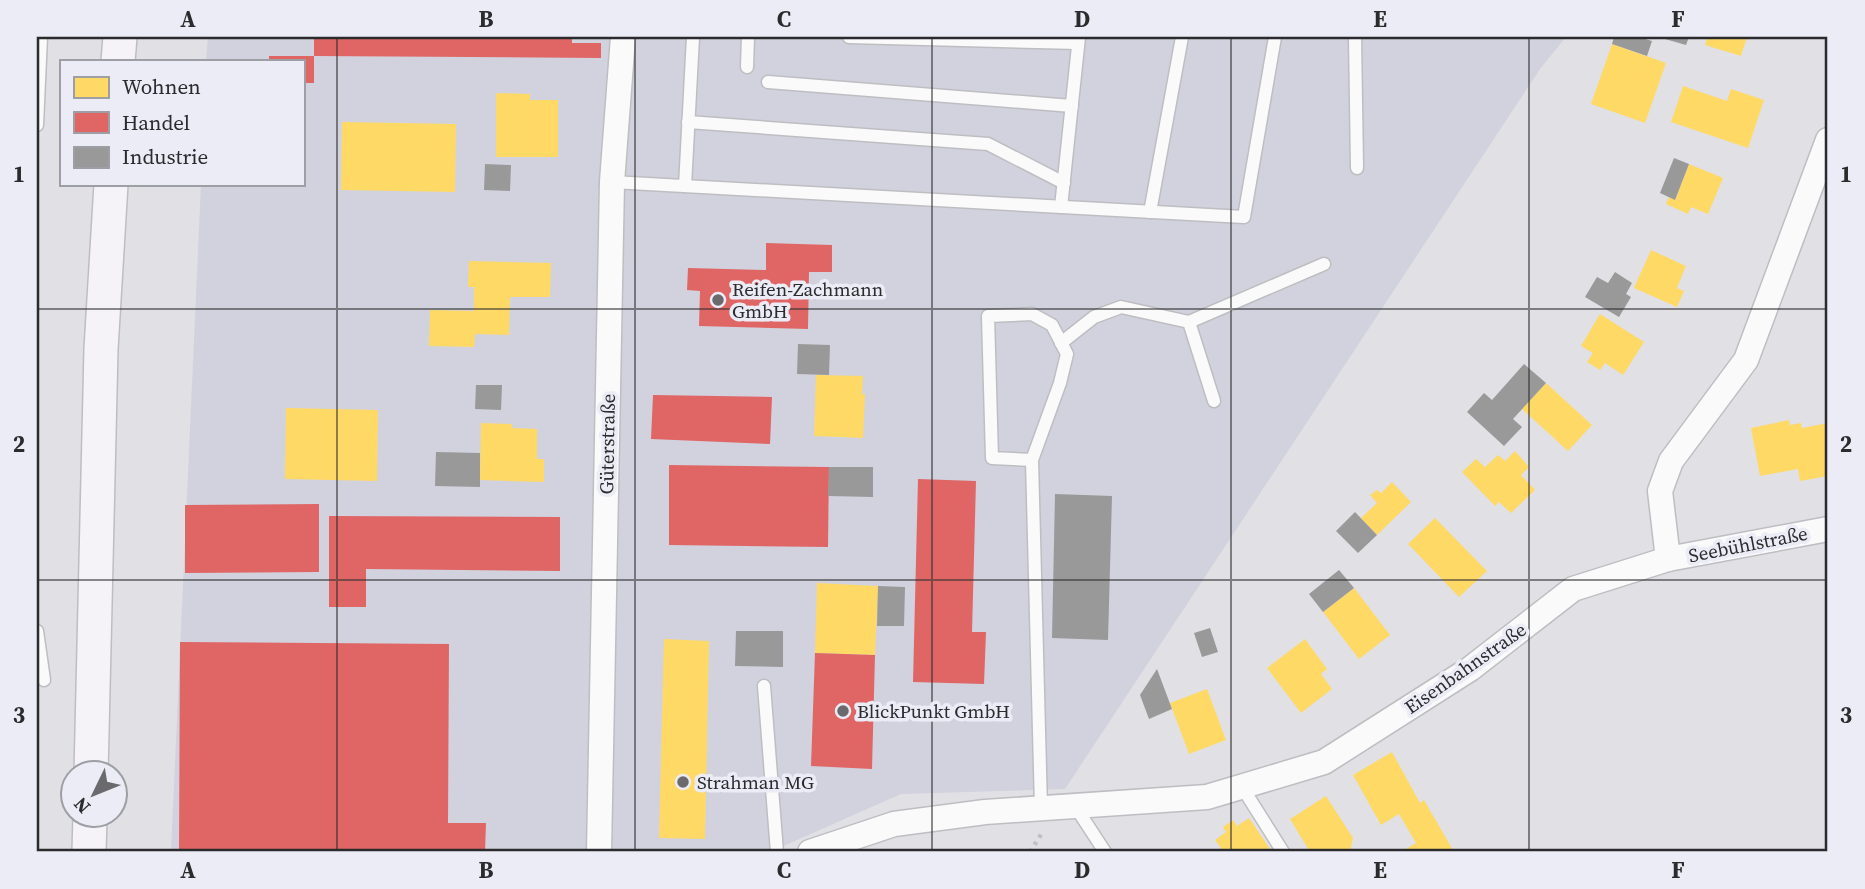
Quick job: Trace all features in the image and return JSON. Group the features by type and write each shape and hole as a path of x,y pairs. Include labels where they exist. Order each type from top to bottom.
{"main road":[{"path":"118,60 120,37"},
{"path":"91,760 101,349 111,186"},
{"path":"89,852 90,830"}],"street":[{"name":"Güterstraße","path":"599,852 612,182 623,37"},
{"path":"1668,559 1660,491 1671,461 1746,360 1828,139"},
{"name":"Seebühlstraße","path":"1668,559 1828,529"},
{"name":"Eisenbahnstraße","path":"810,852 894,824 985,812 1207,796 1324,762 1470,669 1573,589 1668,559"}],"lane":[{"path":"37,125 41,37"},
{"path":"685,186 692,37"},
{"path":"747,67 748,37"},
{"path":"849,37 1079,40 1061,207"},
{"path":"1150,212 1182,37"},
{"path":"612,182 1244,217 1275,37"},
{"path":"1355,37 1357,168"},
{"path":"768,82 1072,106"},
{"path":"688,122 988,144 1064,183"},
{"path":"1061,343 1094,317 1121,307 1189,322 1324,264"},
{"path":"1032,460 992,458 988,316 1032,314 1052,325 1067,354 1060,383 1032,460 1041,808"},
{"path":"1189,322 1214,401"},
{"path":"37,631 44,680"},
{"path":"764,686 777,852"},
{"path":"1242,787 1283,852"},
{"path":"1075,806 1105,852"}],"shaded area":[{"path":"208,37 1566,37 1540,69 1065,789 901,794 770,852 171,852 201,186 304,186 304,60 206,60"}],"building: Wohnen":[{"path":"1707,37 1747,37 1741,56 1705,45"},
{"path":"1612,44 1666,63 1645,123 1591,104"},
{"path":"1683,86 1727,101 1731,89 1764,100 1748,148 1671,122"},
{"path":"496,93 530,94 530,100 558,100 558,157 496,157"},
{"path":"342,122 456,124 455,192 341,190"},
{"path":"1689,164 1723,178 1708,214 1691,207 1688,214 1666,204 1669,197 1675,200"},
{"path":"1651,250 1686,266 1677,288 1684,291 1677,307 1634,288"},
{"path":"469,261 551,263 550,297 510,297 509,335 475,334 474,347 429,346 430,310 474,311 474,287 468,287"},
{"path":"1600,314 1644,342 1623,375 1605,363 1600,370 1587,362 1593,353 1581,346"},
{"path":"816,375 863,376 863,438 814,436"},
{"path":"1546,383 1592,425 1568,451 1522,409"},
{"path":"286,408 378,410 377,481 285,479"},
{"path":"1789,420 1790,425 1801,423 1802,428 1828,423 1828,476 1800,481 1798,469 1760,476 1751,428"},
{"path":"481,423 512,424 512,428 537,429 537,459 544,459 544,482 480,480"},
{"path":"1515,451 1529,467 1521,475 1535,490 1511,513 1499,502 1495,506 1462,472 1476,459 1485,467 1498,455 1505,461"},
{"path":"1392,482 1411,502 1377,535 1361,518 1377,503 1370,495 1377,490 1381,493"},
{"path":"1435,518 1487,571 1459,597 1408,544"},
{"path":"817,583 878,586 875,655 815,653"},
{"path":"1354,588 1390,635 1359,659 1323,612"},
{"path":"664,639 709,641 705,839 659,838"},
{"path":"1305,639 1327,669 1321,674 1332,689 1301,713 1267,668"},
{"path":"1207,689 1226,740 1189,754 1170,703"},
{"path":"1392,752 1420,803 1424,800 1454,852 1401,852 1416,843 1399,814 1381,825 1353,775"},
{"path":"1326,796 1353,838 1350,852 1310,852 1290,819"},
{"path":"1249,818 1272,852 1224,852 1215,840 1226,832 1223,827 1233,820 1237,826"}],"building: Handel":[{"path":"314,37 572,37 572,43 601,43 601,58 314,56"},
{"path":"269,56 314,56 314,83 304,83 304,60 269,60"},
{"path":"766,243 832,245 832,272 809,272 808,329 699,326 700,291 687,290 688,268 766,270"},
{"path":"653,395 772,397 770,444 651,439"},
{"path":"669,465 829,467 828,547 669,545"},
{"path":"918,479 976,481 972,632 986,632 984,684 913,682"},
{"path":"319,504 319,572 185,573 185,505"},
{"path":"329,516 560,517 560,571 366,569 366,607 329,607"},
{"path":"180,642 449,644 448,823 486,823 485,852 179,852"},
{"name":"BlickPunkt GmbH","path":"815,653 875,655 872,769 811,766"}],"building: Industrie":[{"path":"1614,37 1639,37 1652,41 1647,56 1612,44"},
{"path":"1658,37 1689,37 1686,45"},
{"path":"1674,158 1689,164 1675,200 1660,193"},
{"path":"485,164 511,165 510,191 484,190"},
{"path":"1615,272 1632,283 1626,294 1631,297 1619,317 1585,297 1597,277 1608,283"},
{"path":"798,344 830,345 829,375 797,374"},
{"path":"1524,364 1546,383 1513,419 1522,427 1504,446 1467,412 1484,393 1492,400"},
{"path":"476,385 502,385 501,410 475,409"},
{"path":"436,452 480,453 480,487 435,486"},
{"path":"829,467 873,467 873,497 828,496"},
{"path":"1055,494 1112,496 1108,640 1052,638"},
{"path":"1355,512 1377,535 1358,553 1336,531"},
{"path":"1339,570 1354,588 1323,612 1309,594"},
{"path":"878,586 905,587 904,626 877,626"},
{"path":"1210,628 1218,652 1202,657 1194,633"},
{"path":"736,631 783,631 783,667 735,666"},
{"path":"1157,669 1172,709 1149,719 1140,695"}],"place":[{"name":"Reifen-Zachmann GmbH","path":"718,300"},
{"name":"BlickPunkt GmbH","path":"843,711"},
{"name":"Strahman MG","path":"683,782"}]}
